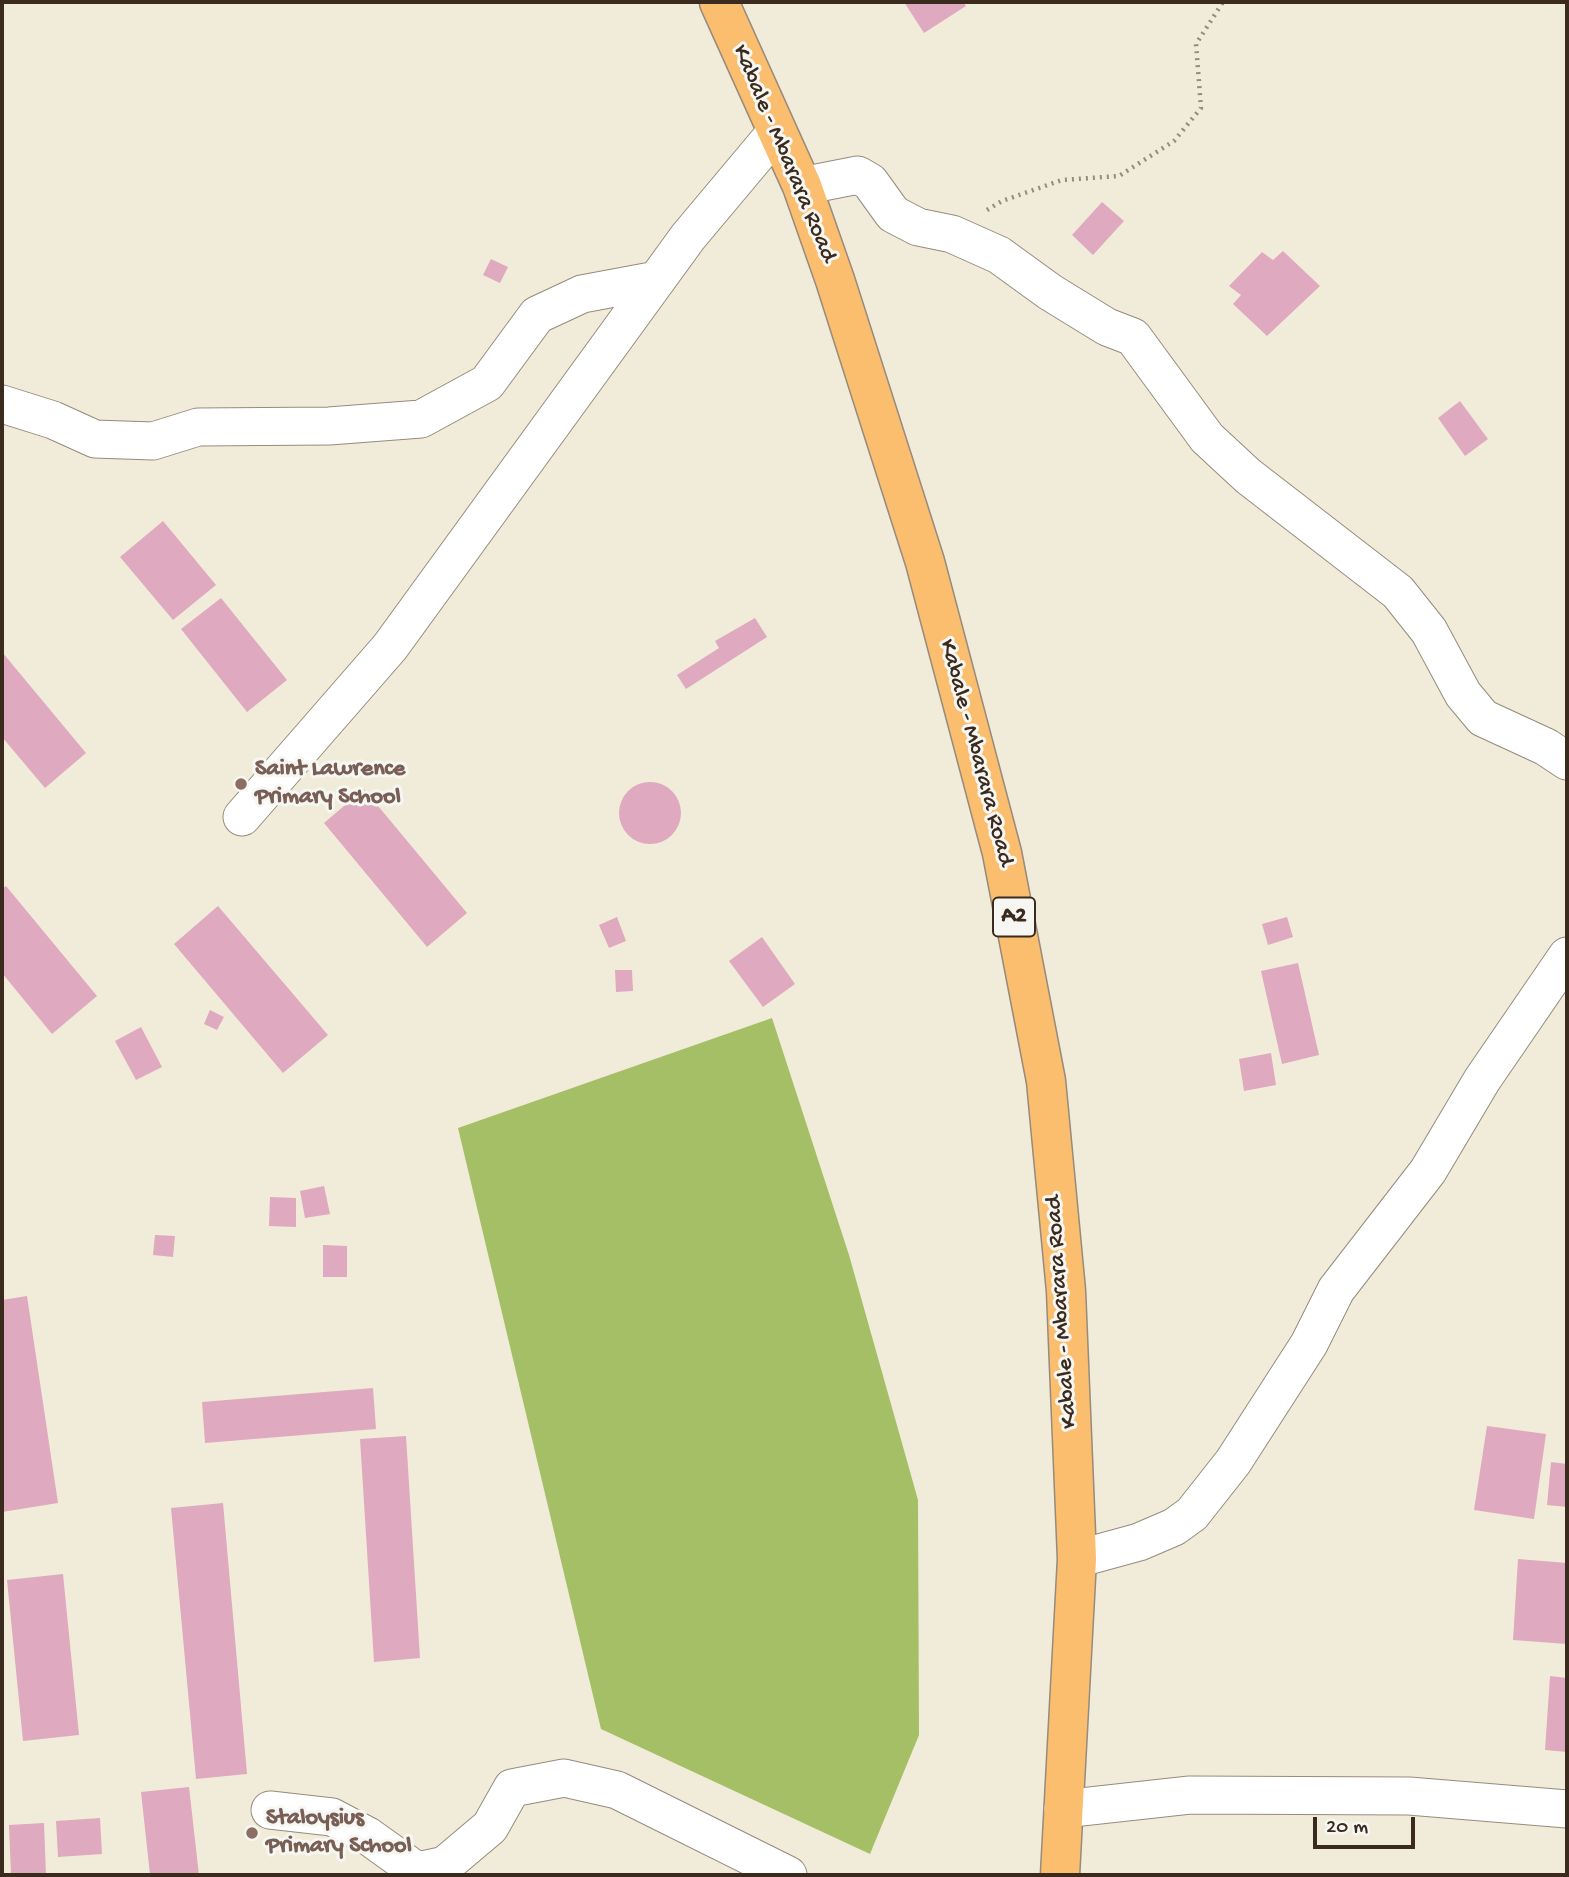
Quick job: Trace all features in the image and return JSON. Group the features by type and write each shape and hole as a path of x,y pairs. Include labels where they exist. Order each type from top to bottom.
{"main road":[{"name":"Kabale - Mbarara Road","path":"719,2 802,186 835,280 925,562 1002,853 1045,1082 1066,1291 1077,1559 1059,1875"}],"street":[{"path":"242,817 390,647 688,237 776,132"},
{"path":"802,186 858,175 870,181 893,214 918,226 952,234 999,255 1107,327 1133,337 1207,438 1248,476 1398,592 1429,631 1463,694 1483,718 1546,747 1567,761"},
{"path":"2,404 53,420 95,439 153,441 198,427 318,426 421,419 487,383 537,315 582,294 657,280"},
{"path":"1077,1559 1139,1542 1174,1527 1192,1514 1233,1462 1309,1344 1336,1290 1428,1171 1482,1080 1567,956"},
{"path":"270,1810 332,1817 368,1836 417,1871 445,1865 490,1827 512,1788 564,1778 617,1790 788,1875"},
{"path":"1063,1809 1190,1796 1409,1796 1567,1809"}],"path":[{"path":"952,234 1002,201 1062,180 1119,176 1174,141 1201,108 1196,44 1223,2"}],"green space":[{"path":"772,1018 849,1255 918,1500 919,1735 870,1854 601,1729 458,1128"}],"building":[{"path":"904,2 963,2 966,6 924,33"},
{"path":"1102,202 1124,221 1093,255 1072,235"},
{"path":"1283,251 1320,286 1267,336 1233,304 1241,295 1229,286 1262,252 1273,260"},
{"path":"491,259 508,267 500,283 483,275"},
{"path":"1460,401 1488,439 1465,456 1438,418"},
{"path":"163,521 216,585 173,620 120,557"},
{"path":"221,598 287,680 247,712 181,629"},
{"path":"755,618 767,637 686,689 677,675 719,648 715,641"},
{"path":"2,652 86,753 45,788 2,737"},
{"path":"650,782 672,791 681,813 672,835 650,844 628,835 619,813 628,791"},
{"path":"364,789 467,913 427,947 324,823"},
{"path":"6,886 97,996 52,1034 2,973 2,889"},
{"path":"218,906 328,1035 283,1073 174,944"},
{"path":"617,917 626,941 609,948 599,925"},
{"path":"1287,917 1293,937 1268,945 1262,924"},
{"path":"762,937 795,984 763,1007 729,961"},
{"path":"1298,963 1319,1055 1282,1064 1261,971"},
{"path":"615,970 632,970 633,991 616,992"},
{"path":"210,1010 224,1017 217,1030 204,1024"},
{"path":"141,1027 162,1067 136,1080 115,1041"},
{"path":"1271,1053 1276,1085 1244,1091 1239,1059"},
{"path":"324,1186 330,1214 305,1218 300,1191"},
{"path":"270,1197 296,1198 296,1227 269,1226"},
{"path":"155,1235 175,1236 173,1257 153,1255"},
{"path":"323,1245 347,1246 347,1277 323,1277"},
{"path":"27,1296 58,1503 2,1512 2,1300"},
{"path":"373,1388 376,1429 205,1443 202,1402"},
{"path":"1487,1426 1546,1434 1534,1519 1474,1510"},
{"path":"406,1436 420,1658 374,1662 360,1439"},
{"path":"1551,1462 1567,1464 1567,1507 1547,1505"},
{"path":"223,1503 247,1774 196,1779 171,1508"},
{"path":"1518,1559 1567,1563 1567,1644 1513,1640"},
{"path":"63,1574 79,1735 23,1741 7,1580"},
{"path":"1550,1676 1567,1678 1567,1752 1545,1750"},
{"path":"189,1787 199,1875 150,1875 141,1792"},
{"path":"100,1818 102,1854 58,1857 56,1821"},
{"path":"44,1823 46,1875 11,1875 9,1825"}],"place":[{"name":"Saint Lawrence Primary School","path":"241,784"},
{"name":"Staloysius Primary School","path":"252,1833"}]}
